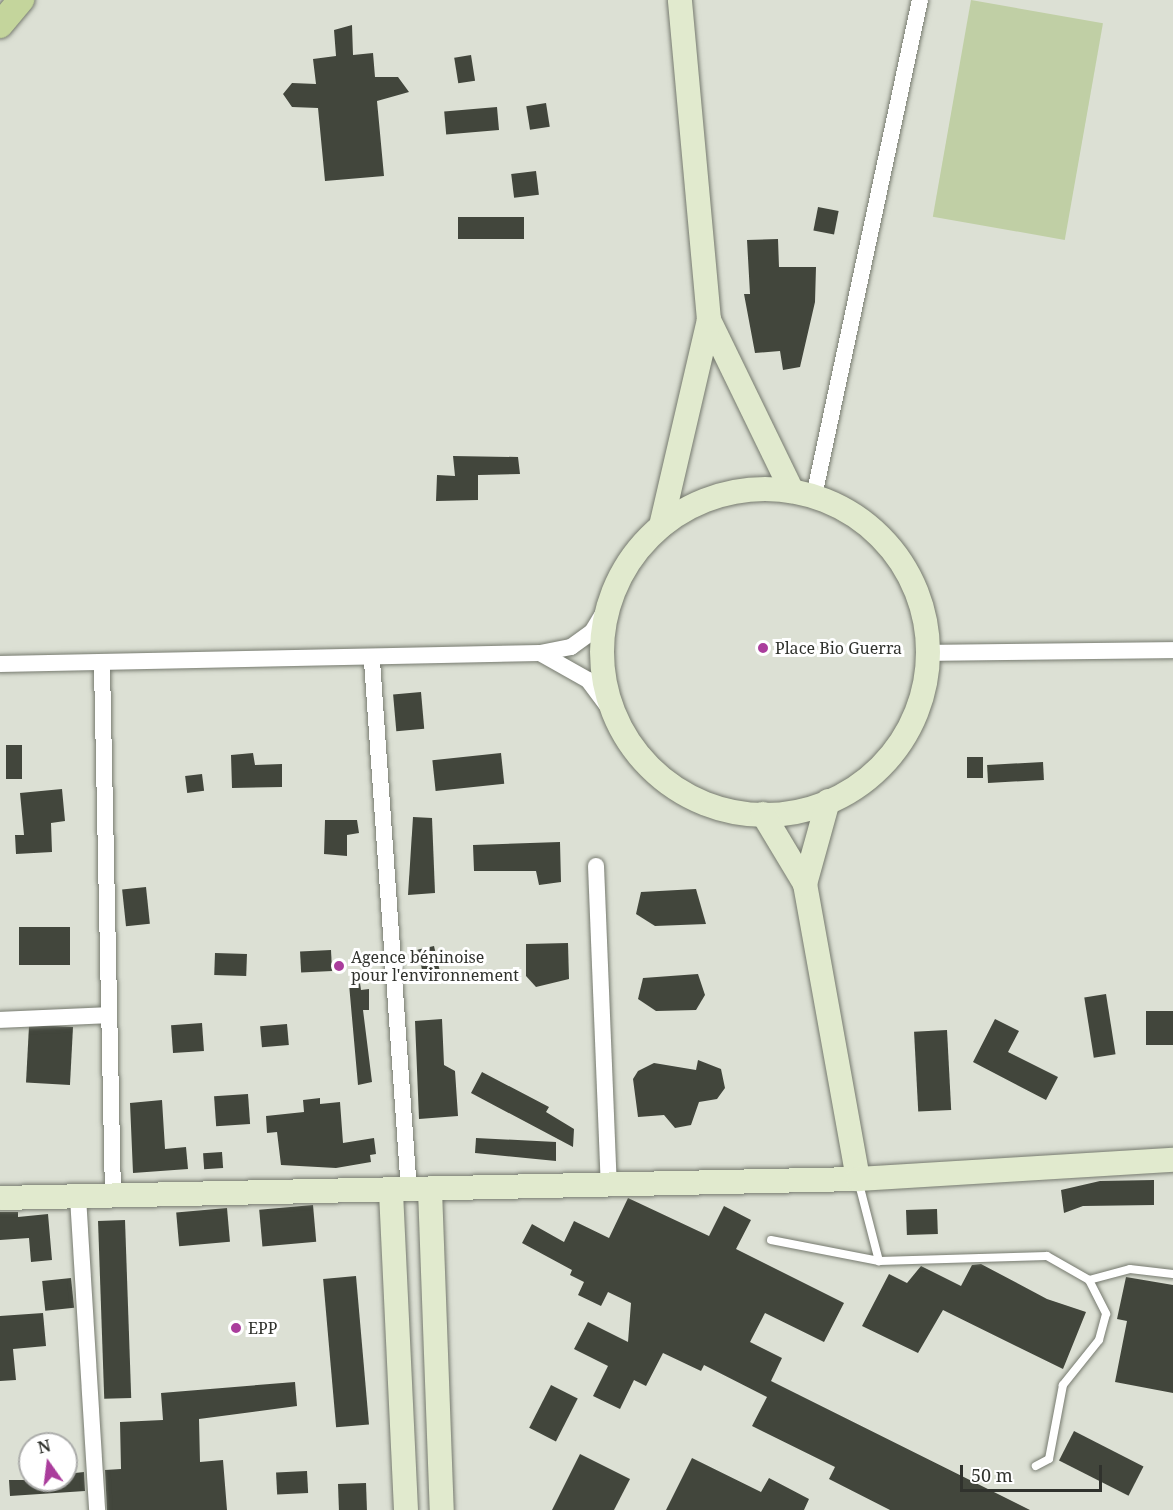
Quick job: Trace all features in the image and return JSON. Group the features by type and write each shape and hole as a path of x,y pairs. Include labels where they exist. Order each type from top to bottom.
{"main road":[{"path":"0,25 21,0"}],"street":[{"path":"661,526 710,320 680,0"},
{"path":"803,494 920,0"},
{"path":"710,320 803,494"},
{"path":"0,664 102,666 372,661 540,653 571,647 592,632 633,556 661,526 723,495 803,494 855,517 897,555 918,596 928,653 918,708 900,742 868,776 828,801 763,814 717,807 674,786 639,755 614,715 588,680 540,653"},
{"path":"610,602 602,667 614,715"},
{"path":"928,653 1173,650"},
{"path":"372,661 410,1191 442,1510"},
{"path":"102,666 113,1196"},
{"path":"805,884 828,801"},
{"path":"763,814 805,884 858,1179"},
{"path":"596,866 609,1185"},
{"path":"0,1020 110,1015"},
{"path":"0,1198 410,1191 858,1179 1173,1160"},
{"path":"406,1510 410,1191"},
{"path":"78,1197 97,1510"}],"lane":[{"path":"858,1179 879,1261"},
{"path":"771,1240 879,1261 1047,1256 1089,1280 1106,1314 1099,1340 1063,1384 1049,1460 1036,1466"},
{"path":"1089,1280 1130,1269 1173,1274"}],"green space":[{"path":"971,0 1103,23 1065,240 933,217"}],"building":[{"path":"352,25 353,55 373,53 375,77 398,77 409,92 377,101 384,176 325,181 318,108 292,107 283,94 292,83 316,84 313,59 336,56 334,30"},
{"path":"471,55 475,81 458,83 454,58"},
{"path":"546,103 550,127 530,130 526,106"},
{"path":"497,107 499,130 446,135 444,112"},
{"path":"536,171 539,195 514,198 511,174"},
{"path":"818,207 839,211 834,235 813,231"},
{"path":"458,217 524,217 524,239 458,239"},
{"path":"778,239 779,267 816,267 815,302 800,367 783,370 780,351 755,353 744,294 750,294 747,240"},
{"path":"453,456 518,457 520,474 478,475 478,500 436,501 437,475 455,476"},
{"path":"421,692 424,729 396,731 393,694"},
{"path":"6,745 22,745 22,779 6,779"},
{"path":"253,753 255,765 282,764 282,787 232,788 231,755"},
{"path":"501,753 504,784 436,791 432,760"},
{"path":"967,757 983,757 983,778 967,778"},
{"path":"1043,762 1044,780 988,783 987,765"},
{"path":"202,774 204,791 187,793 185,776"},
{"path":"62,789 65,821 51,823 52,852 16,854 15,835 24,835 20,793"},
{"path":"413,817 432,818 435,893 408,895"},
{"path":"325,820 357,820 359,833 347,835 347,856 324,854"},
{"path":"560,842 561,882 539,885 536,871 474,871 473,845"},
{"path":"146,887 150,924 126,926 122,890"},
{"path":"696,889 706,924 655,926 636,914 641,892"},
{"path":"19,927 70,927 70,965 19,965"},
{"path":"568,943 569,979 536,987 526,976 526,944"},
{"path":"434,946 440,973 424,977 417,950"},
{"path":"331,950 332,971 301,973 300,952"},
{"path":"215,953 247,954 246,976 214,975"},
{"path":"698,974 705,995 696,1010 656,1011 638,999 643,978"},
{"path":"360,983 361,990 369,989 369,1010 363,1010 372,1082 358,1085 349,984"},
{"path":"1106,994 1116,1054 1094,1058 1084,997"},
{"path":"1146,1011 1173,1011 1173,1045 1146,1045"},
{"path":"442,1019 444,1065 455,1071 458,1116 419,1119 415,1021"},
{"path":"995,1019 1019,1031 1008,1052 1058,1077 1046,1100 973,1062"},
{"path":"202,1023 204,1051 173,1053 171,1025"},
{"path":"287,1024 289,1045 262,1047 260,1026"},
{"path":"29,1025 73,1027 70,1085 26,1083"},
{"path":"947,1030 951,1110 918,1112 914,1032"},
{"path":"698,1060 721,1069 725,1088 717,1099 699,1102 691,1125 675,1128 664,1115 638,1117 633,1079 638,1071 654,1063 696,1070"},
{"path":"482,1072 549,1107 546,1112 574,1129 573,1147 471,1093"},
{"path":"248,1094 250,1124 216,1126 214,1096"},
{"path":"320,1098 320,1104 340,1102 343,1143 374,1138 376,1154 370,1155 371,1162 336,1168 281,1165 277,1132 267,1133 266,1116 304,1112 303,1100"},
{"path":"162,1100 165,1149 186,1147 188,1169 133,1173 130,1103"},
{"path":"476,1138 556,1142 556,1161 475,1153"},
{"path":"222,1152 223,1168 204,1169 203,1153"},
{"path":"1154,1180 1154,1205 1083,1206 1064,1213 1061,1190 1100,1181"},
{"path":"628,1198 709,1236 724,1206 751,1220 736,1249 844,1303 824,1342 765,1313 750,1342 782,1358 771,1381 1030,1510 890,1510 829,1479 835,1467 752,1426 767,1397 704,1365 701,1371 663,1353 646,1386 634,1380 620,1409 593,1396 608,1366 574,1349 588,1322 628,1342 631,1303 608,1292 601,1306 578,1295 584,1282 570,1275 572,1270 522,1243 532,1224 564,1242 574,1221 609,1238"},
{"path":"313,1205 316,1242 262,1247 259,1210"},
{"path":"227,1208 230,1242 179,1246 176,1212"},
{"path":"937,1209 938,1234 907,1235 906,1210"},
{"path":"0,1212 18,1212 18,1217 48,1214 52,1260 31,1262 29,1238 0,1240"},
{"path":"125,1220 131,1398 104,1399 98,1221"},
{"path":"981,1264 1047,1299 1086,1312 1063,1369 943,1310 918,1353 862,1326 889,1274 907,1283 921,1266 961,1286 972,1265"},
{"path":"356,1276 369,1424 336,1427 323,1279"},
{"path":"1126,1277 1173,1285 1173,1393 1115,1382 1127,1321 1117,1319"},
{"path":"71,1278 74,1308 45,1311 42,1281"},
{"path":"43,1313 46,1346 13,1349 16,1380 0,1381 0,1316"},
{"path":"295,1382 297,1406 199,1419 200,1462 223,1460 227,1510 107,1510 105,1470 121,1469 120,1422 163,1420 161,1393"},
{"path":"551,1385 578,1399 556,1441 529,1428"},
{"path":"1074,1431 1143,1466 1129,1496 1059,1460"},
{"path":"580,1454 630,1479 614,1510 552,1510"},
{"path":"692,1458 761,1492 769,1478 809,1499 804,1510 666,1510"},
{"path":"307,1471 308,1493 277,1495 276,1473"},
{"path":"84,1472 85,1491 78,1491 78,1473"},
{"path":"9,1480 18,1480 18,1492 70,1492 10,1496"},
{"path":"366,1483 367,1510 339,1510 338,1484"}],"place":[{"name":"Place Bio Guerra","path":"763,648"},
{"name":"Agence béninoise pour l'environnement","path":"339,966"},
{"name":"EPP","path":"236,1328"}]}
